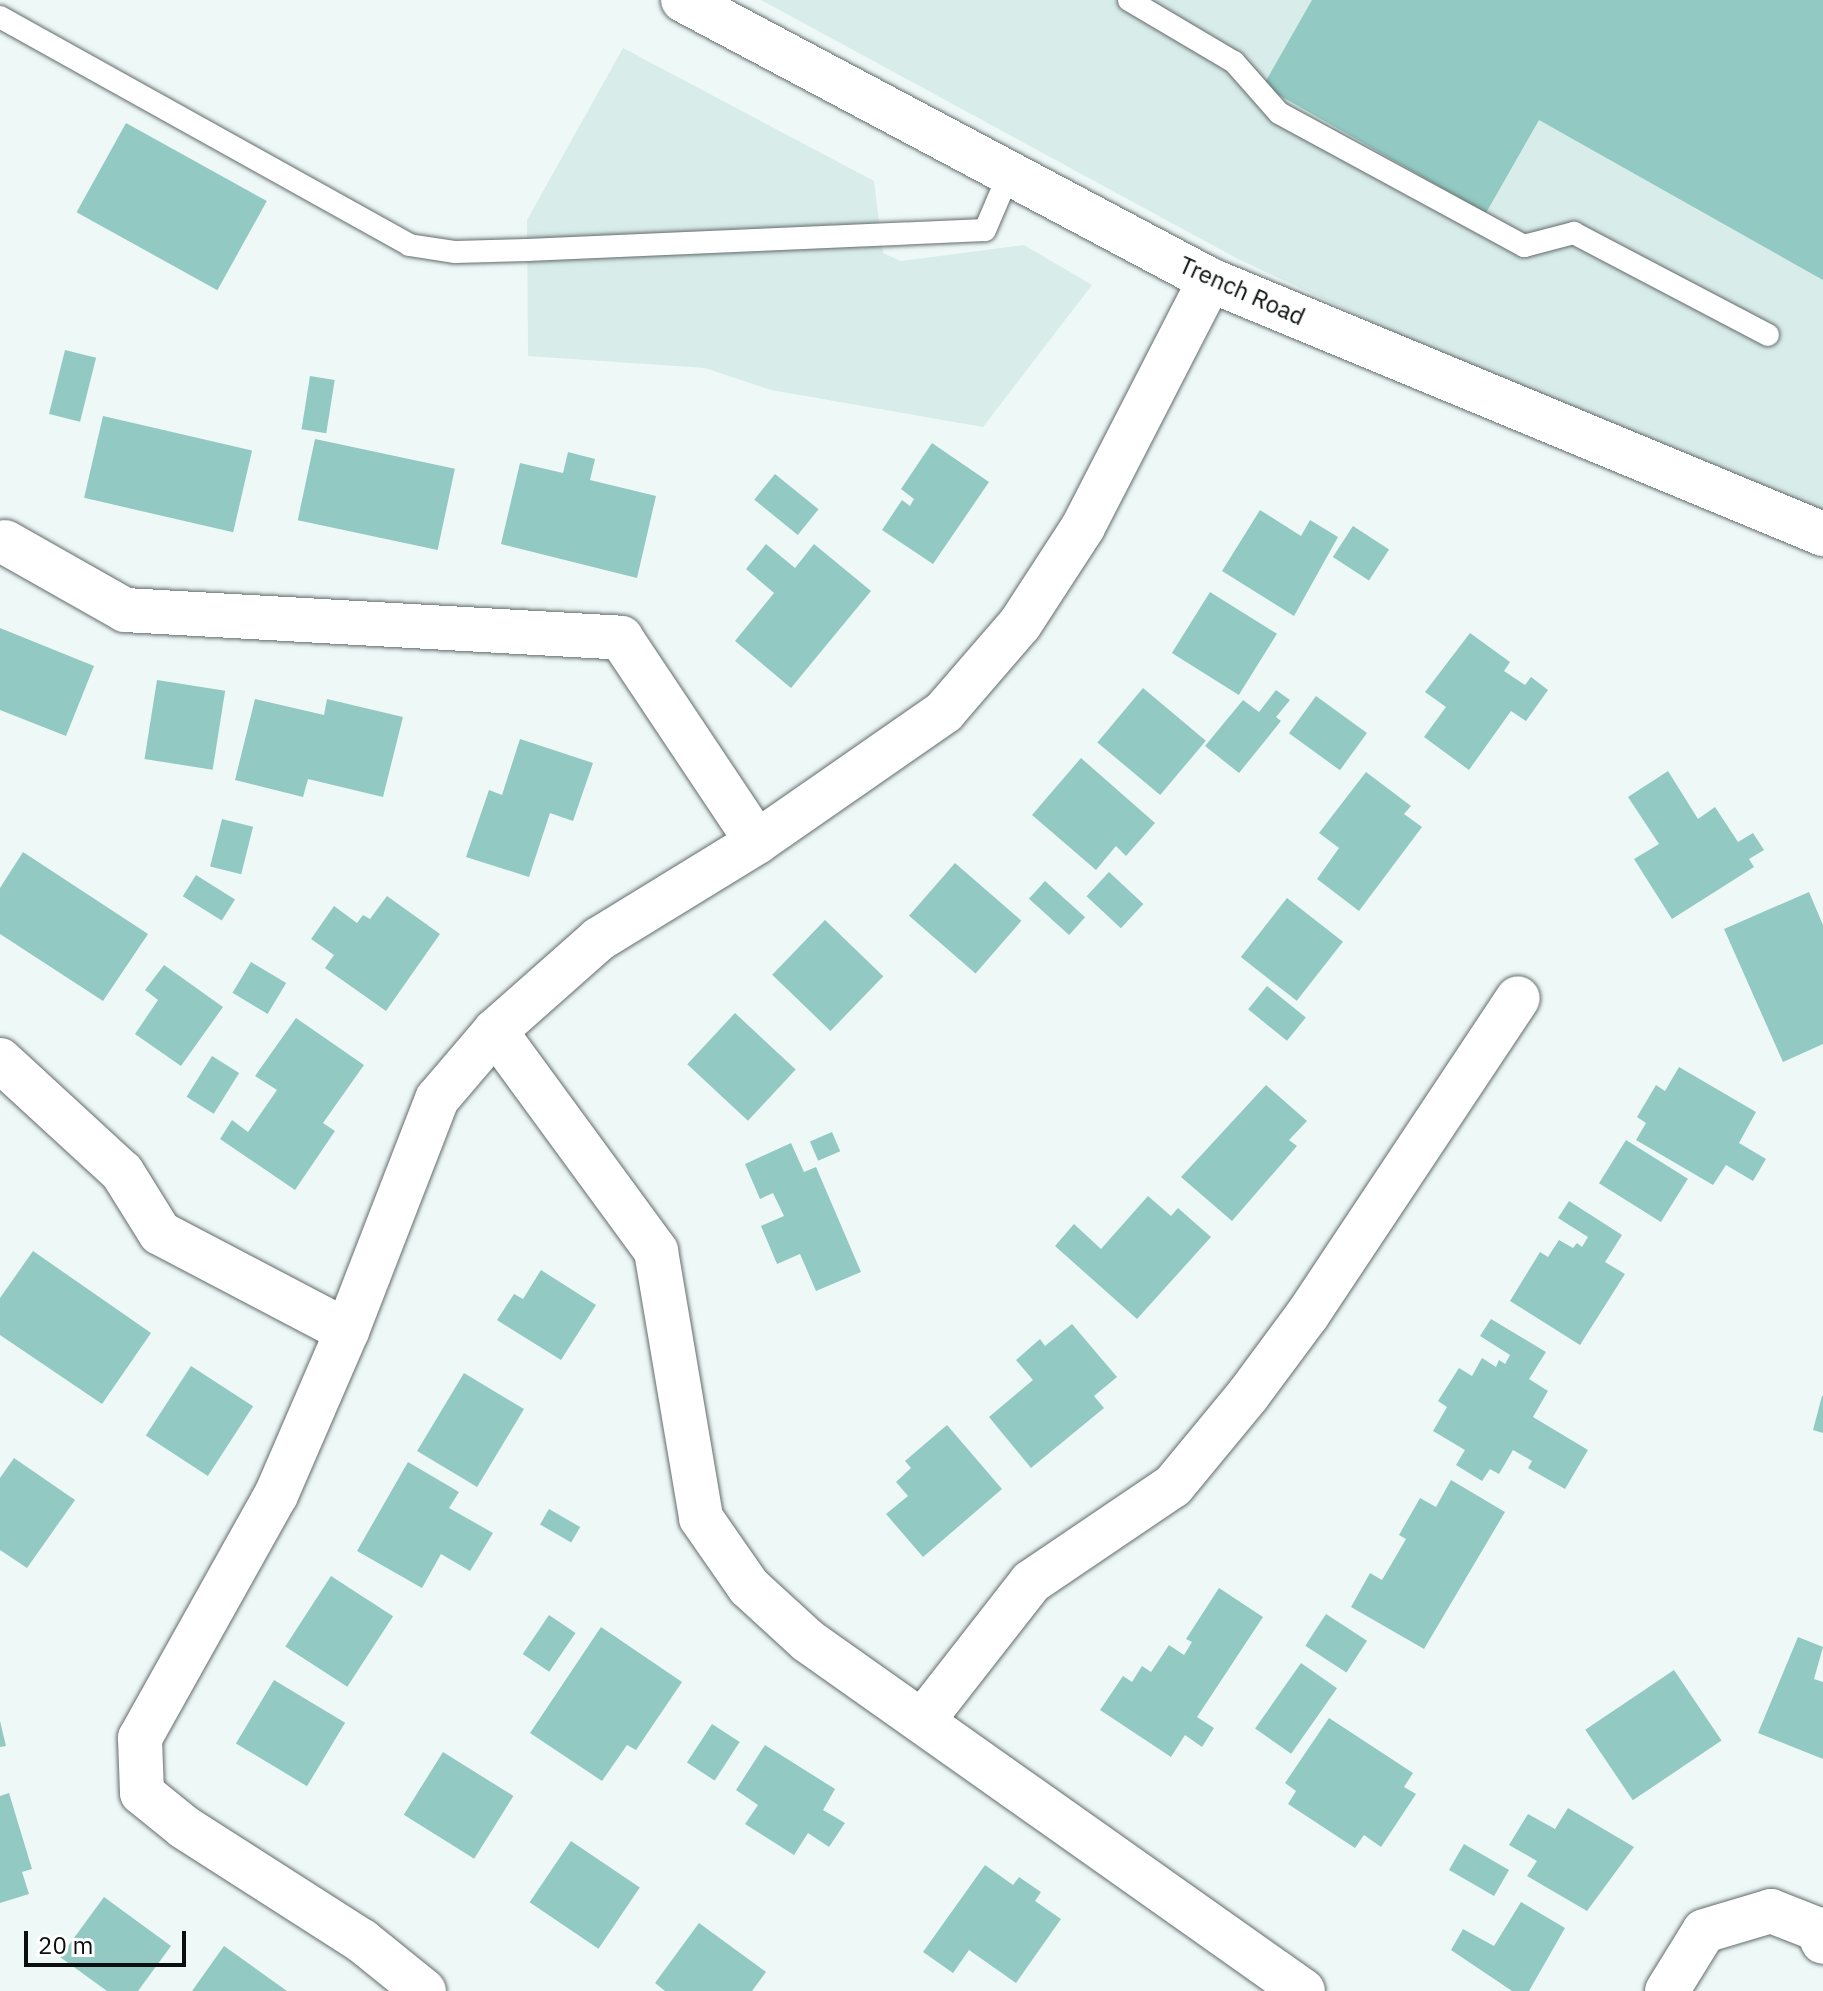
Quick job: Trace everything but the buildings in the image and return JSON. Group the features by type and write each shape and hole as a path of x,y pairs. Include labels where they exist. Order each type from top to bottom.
{"street":[{"name":"Trench Road","path":"683,0 1008,176 1210,280 1823,534"},
{"path":"424,1991 362,1941 184,1827 142,1793 140,1738 276,1495 347,1331 437,1099 495,1031 599,939 757,842 944,712 1020,624 1083,527 1210,280"},
{"path":"5,542 125,610 621,638 757,842"},
{"path":"924,1719 1031,1582 1173,1486 1248,1395 1308,1314 1518,998"},
{"path":"495,1031 656,1251 701,1518 749,1587 808,1641 924,1719 1303,1991"},
{"path":"0,1060 122,1172 160,1233 347,1331"},
{"path":"1667,1991 1704,1931 1771,1911 1817,1929 1823,1942"}],"lane":[{"path":"1129,0 1234,62 1279,113 1524,246 1574,233 1768,335"},
{"path":"0,17 409,245 455,252 985,230 1008,176"}],"shaded area":[{"path":"761,0 1823,0 1823,534 1238,259"},
{"path":"623,48 874,181 883,253 901,261 1024,245 1092,285 983,427 771,390 705,368 528,356 527,220"}]}
